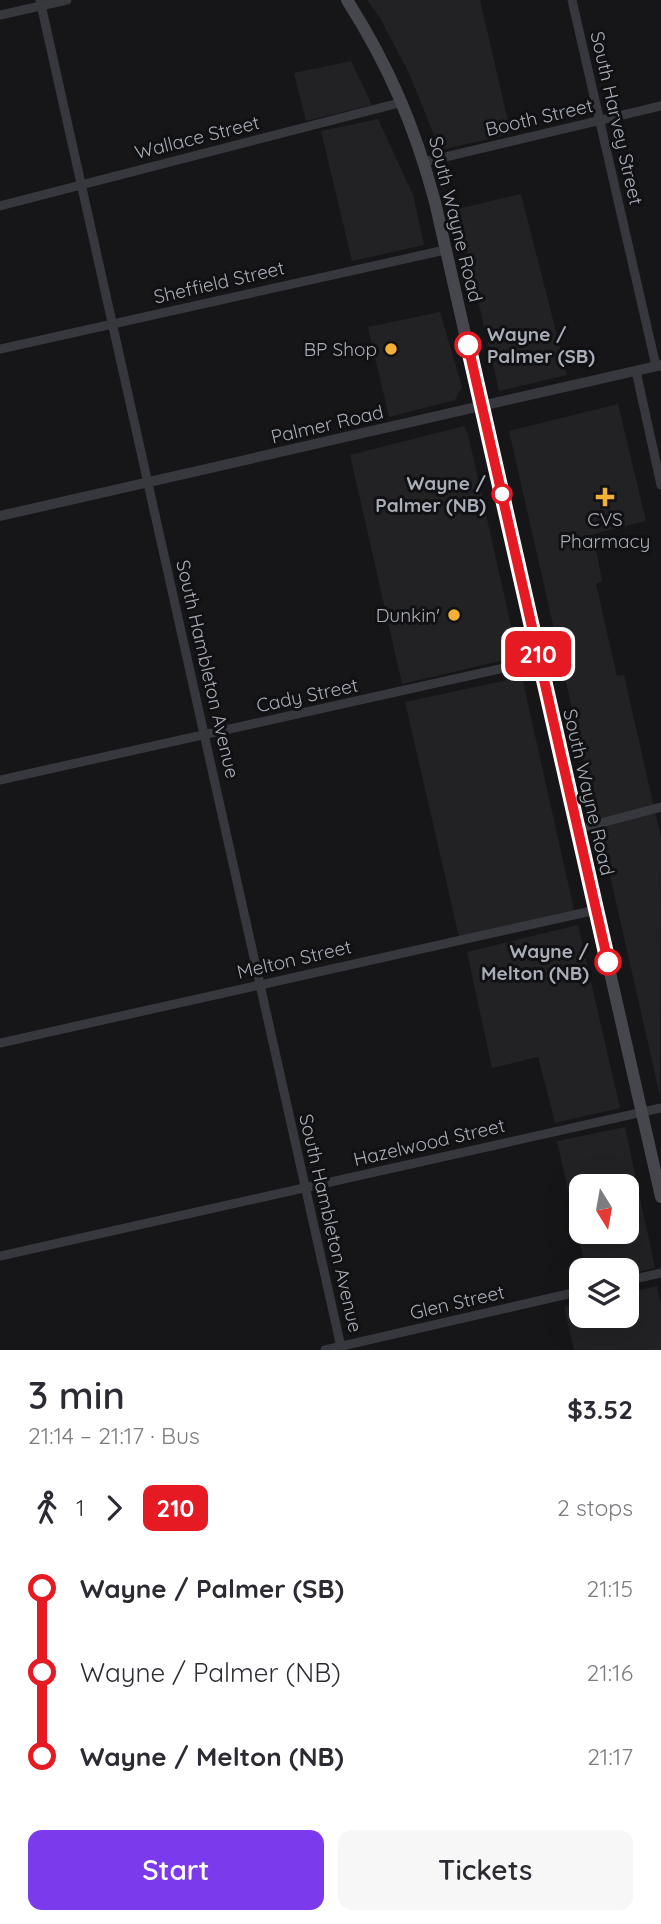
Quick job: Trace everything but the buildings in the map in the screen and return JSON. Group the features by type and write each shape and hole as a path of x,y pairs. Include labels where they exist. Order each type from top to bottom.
{"main road":[{"name":"South Wayne Road","path":"347,0 378,52 402,102 424,162 661,1197"}],"street":[{"path":"0,15 40,3 68,0"},
{"name":"South Harvey Street","path":"572,0 659,366"},
{"name":"South Hambleton Avenue","path":"40,3 341,1347"},
{"name":"Wallace Street","path":"0,205 402,102"},
{"name":"Booth Street","path":"424,162 661,106"},
{"name":"Sheffield Street","path":"0,349 445,250"},
{"name":"Palmer Road","path":"0,516 659,366"},
{"path":"636,371 661,485"},
{"name":"Cady Street","path":"0,780 540,660"},
{"path":"578,829 661,807"},
{"name":"Melton Street","path":"0,1043 596,910"},
{"name":"Hazelwood Street","path":"0,1256 661,1108"},
{"path":"639,1278 661,1273"},
{"name":"Glen Street","path":"325,1350 569,1295"}],"shaded area":[{"path":"367,0 480,0 511,134 440,150 409,73 380,18"},
{"path":"351,61 372,105 306,121 294,73"},
{"path":"378,119 413,195 424,245 352,261 321,131"},
{"path":"521,194 567,375 499,391 457,209"},
{"path":"440,312 462,387 455,400 389,417 368,327"},
{"path":"618,404 646,521 593,534 602,581 596,584 617,676 624,675 661,838 660,1096 509,431"},
{"path":"464,426 518,657 402,684 350,455"},
{"path":"522,677 574,910 459,937 405,702"},
{"path":"578,925 620,1108 555,1123 538,1057 492,1068 467,952"},
{"path":"625,1127 635,1174 569,1174 569,1194 557,1141"},
{"path":"639,1193 655,1268 639,1271 639,1258 583,1258 580,1244 639,1244"},
{"path":"657,1286 661,1304 661,1350 574,1350 564,1307 569,1306 569,1328 639,1328 639,1290"}],"bus line":[{"name":"210","path":"468,345 608,962"}],"place":[{"name":"Wayne / Palmer (SB)","path":"468,345"},
{"name":"BP Shop","path":"391,349"},
{"name":"Wayne / Palmer (NB)","path":"502,494"},
{"name":"CVS Pharmacy","path":"605,497"},
{"name":"Dunkin'","path":"454,615"},
{"name":"Wayne / Melton (NB)","path":"608,962"}]}
